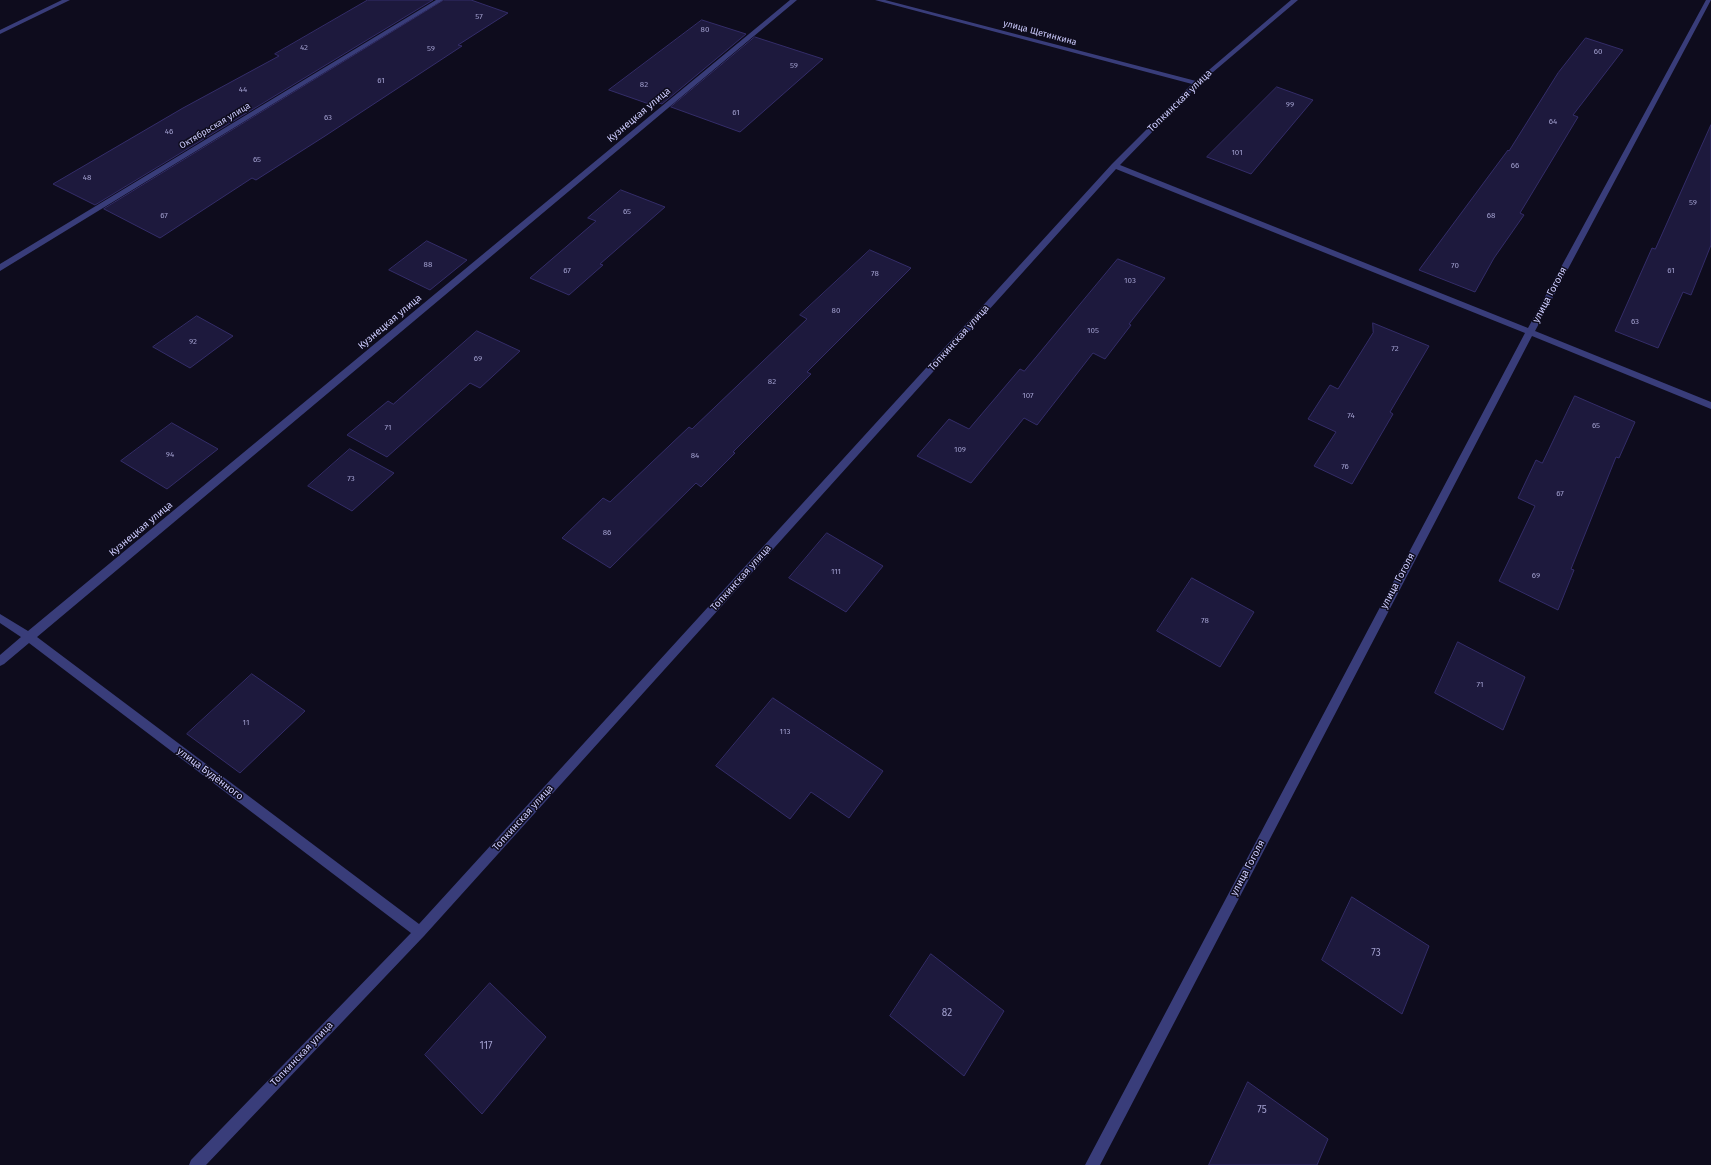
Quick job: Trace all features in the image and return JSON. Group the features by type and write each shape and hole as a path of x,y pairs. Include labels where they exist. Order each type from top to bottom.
{"street":[{"path":"0,32 68,0"},
{"name":"Октябрьская улица","path":"0,268 440,0"},
{"name":"Кузнецкая улица","path":"0,661 794,0"},
{"name":"улица Щетинкина","path":"878,0 1197,83"},
{"name":"Топкинская улица","path":"196,1165 420,932 1115,166 1197,83 1295,0"},
{"name":"улица Гоголя","path":"1092,1165 1530,332 1709,0"},
{"path":"1115,166 1711,406"},
{"name":"улица Будённого","path":"0,618 29,637 420,932"}],"building":[{"path":"368,0 433,0 95,205 53,184 183,108 279,56 275,54"},
{"path":"444,0 471,0 508,13 458,45 462,46 325,136 256,180 252,178 160,238 104,209"},
{"path":"702,20 746,34 662,104 653,101 649,104 609,90"},
{"path":"755,37 823,59 740,132 671,107"},
{"path":"1586,38 1623,50 1573,115 1578,117 1520,213 1524,215 1494,258 1475,292 1419,270 1508,150 1509,151 1558,73"},
{"path":"1277,87 1313,100 1251,174 1207,157"},
{"path":"1711,125 1711,245 1691,295 1683,292 1658,348 1615,331 1652,248 1655,249"},
{"path":"621,190 665,207 600,264 603,265 569,295 530,278 596,221 588,218"},
{"path":"427,241 467,260 430,290 389,270"},
{"path":"870,250 911,268 807,372 811,374 733,452 735,453 701,487 696,483 610,568 562,538 603,498 610,502 689,427 692,429 807,319 800,315"},
{"path":"1118,259 1165,278 1129,324 1131,325 1105,359 1093,353 1037,425 1024,418 971,483 917,456 949,419 969,429 1020,369 1024,371"},
{"path":"197,316 233,336 190,368 153,347"},
{"path":"1373,323 1429,346 1390,412 1393,414 1352,484 1314,466 1336,432 1308,419 1330,385 1338,389 1373,333"},
{"path":"477,331 520,351 480,388 470,383 387,457 347,435 388,401 393,404"},
{"path":"1575,396 1635,422 1619,458 1616,457 1571,569 1574,570 1558,610 1499,581 1535,506 1518,498 1536,460 1542,463"},
{"path":"172,423 218,449 167,489 121,461"},
{"path":"350,449 394,473 352,511 308,486"},
{"path":"827,533 883,566 846,612 789,578"},
{"path":"1192,578 1254,612 1220,667 1157,631"},
{"path":"1458,642 1525,677 1503,730 1435,693"},
{"path":"252,674 305,711 240,773 187,734"},
{"path":"773,698 883,771 849,818 811,792 790,819 716,766"},
{"path":"1352,897 1429,946 1402,1014 1322,960"},
{"path":"931,954 1004,1011 964,1076 890,1016"},
{"path":"490,983 546,1037 482,1114 425,1055"},
{"path":"1248,1082 1328,1139 1317,1165 1209,1165"}]}
